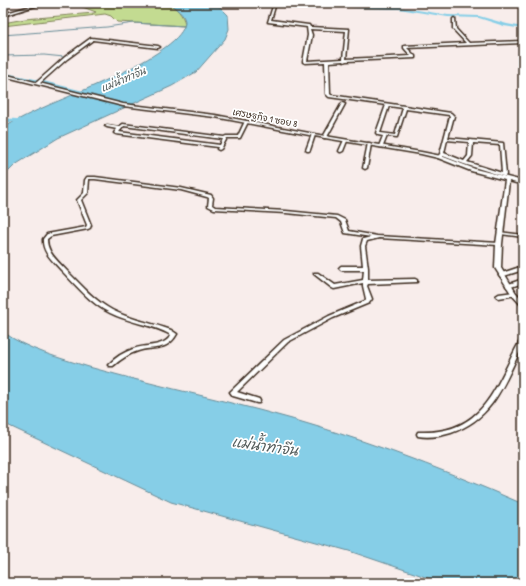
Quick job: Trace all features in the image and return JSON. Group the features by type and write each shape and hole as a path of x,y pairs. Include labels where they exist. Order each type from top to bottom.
{"street":[{"path":"3,15 44,3"},
{"path":"275,3 269,21 304,24 309,28 348,30 344,62"},
{"path":"454,19 455,29 468,44"},
{"path":"309,28 310,38 305,62 344,62 415,57 406,47 523,42"},
{"path":"38,83 92,39 158,47"},
{"path":"327,62 328,94 330,96 450,114 452,116 441,155 504,175 502,144 446,139"},
{"name":"เศรษฐกิจ 1 ซอย 8","path":"3,75 123,105 193,113 313,135 441,155 474,170 507,180 523,183"},
{"path":"325,137 343,104"},
{"path":"388,105 378,133 385,135 396,136 405,107"},
{"path":"106,126 120,128 123,126 225,138 239,137 246,122"},
{"path":"120,128 116,133 220,148 225,138"},
{"path":"308,150 313,135"},
{"path":"380,146 385,135"},
{"path":"342,151 345,140"},
{"path":"465,162 470,156 471,141"},
{"path":"365,168 369,144"},
{"path":"111,365 134,351 161,345 170,341 174,334 120,316 98,305 91,300 58,264 47,249 45,239 49,235 88,228 80,200 86,193 88,178 154,185 194,192 209,196 211,198 210,206 214,208 286,212 338,218 343,221 347,232 376,237 499,244"},
{"path":"507,180 500,233 498,268 508,286 523,304"},
{"path":"500,233 523,236"},
{"path":"257,401 235,394 234,392 286,341 331,317 367,302 369,299 365,286 366,268 363,242 376,237"},
{"path":"341,268 366,268"},
{"path":"502,275 523,268"},
{"path":"316,274 334,286 366,282 415,282"},
{"path":"508,286 523,280"},
{"path":"499,296 514,294"},
{"path":"420,434 433,435 448,432 478,417 496,396 523,340"}],"green space":[{"path":"77,3 168,3 179,12 183,17 185,24 184,26 117,22 111,16 105,14 3,26 3,23 25,19 96,12 80,6"}],"water":[{"name":"แม่น้ำท่าจีน","path":"168,3 216,3 228,15 229,29 225,39 196,72 172,86 58,138 15,165 3,177 3,128 31,113 126,71 166,47 179,35 185,23 182,14"},
{"name":"แม่น้ำท่าจีน","path":"3,332 34,349 89,367 259,410 327,429 425,464 523,504 523,583 440,583 349,551 171,502 3,423"}],"waterway":[{"path":"333,3 355,7 399,8 448,16 479,17 506,25 523,28"},
{"path":"3,35 107,27 134,23 184,26"},
{"path":"3,56 44,55 64,57"},
{"path":"3,74 37,81"},
{"path":"41,82 85,93"},
{"path":"3,120 21,121"}]}
